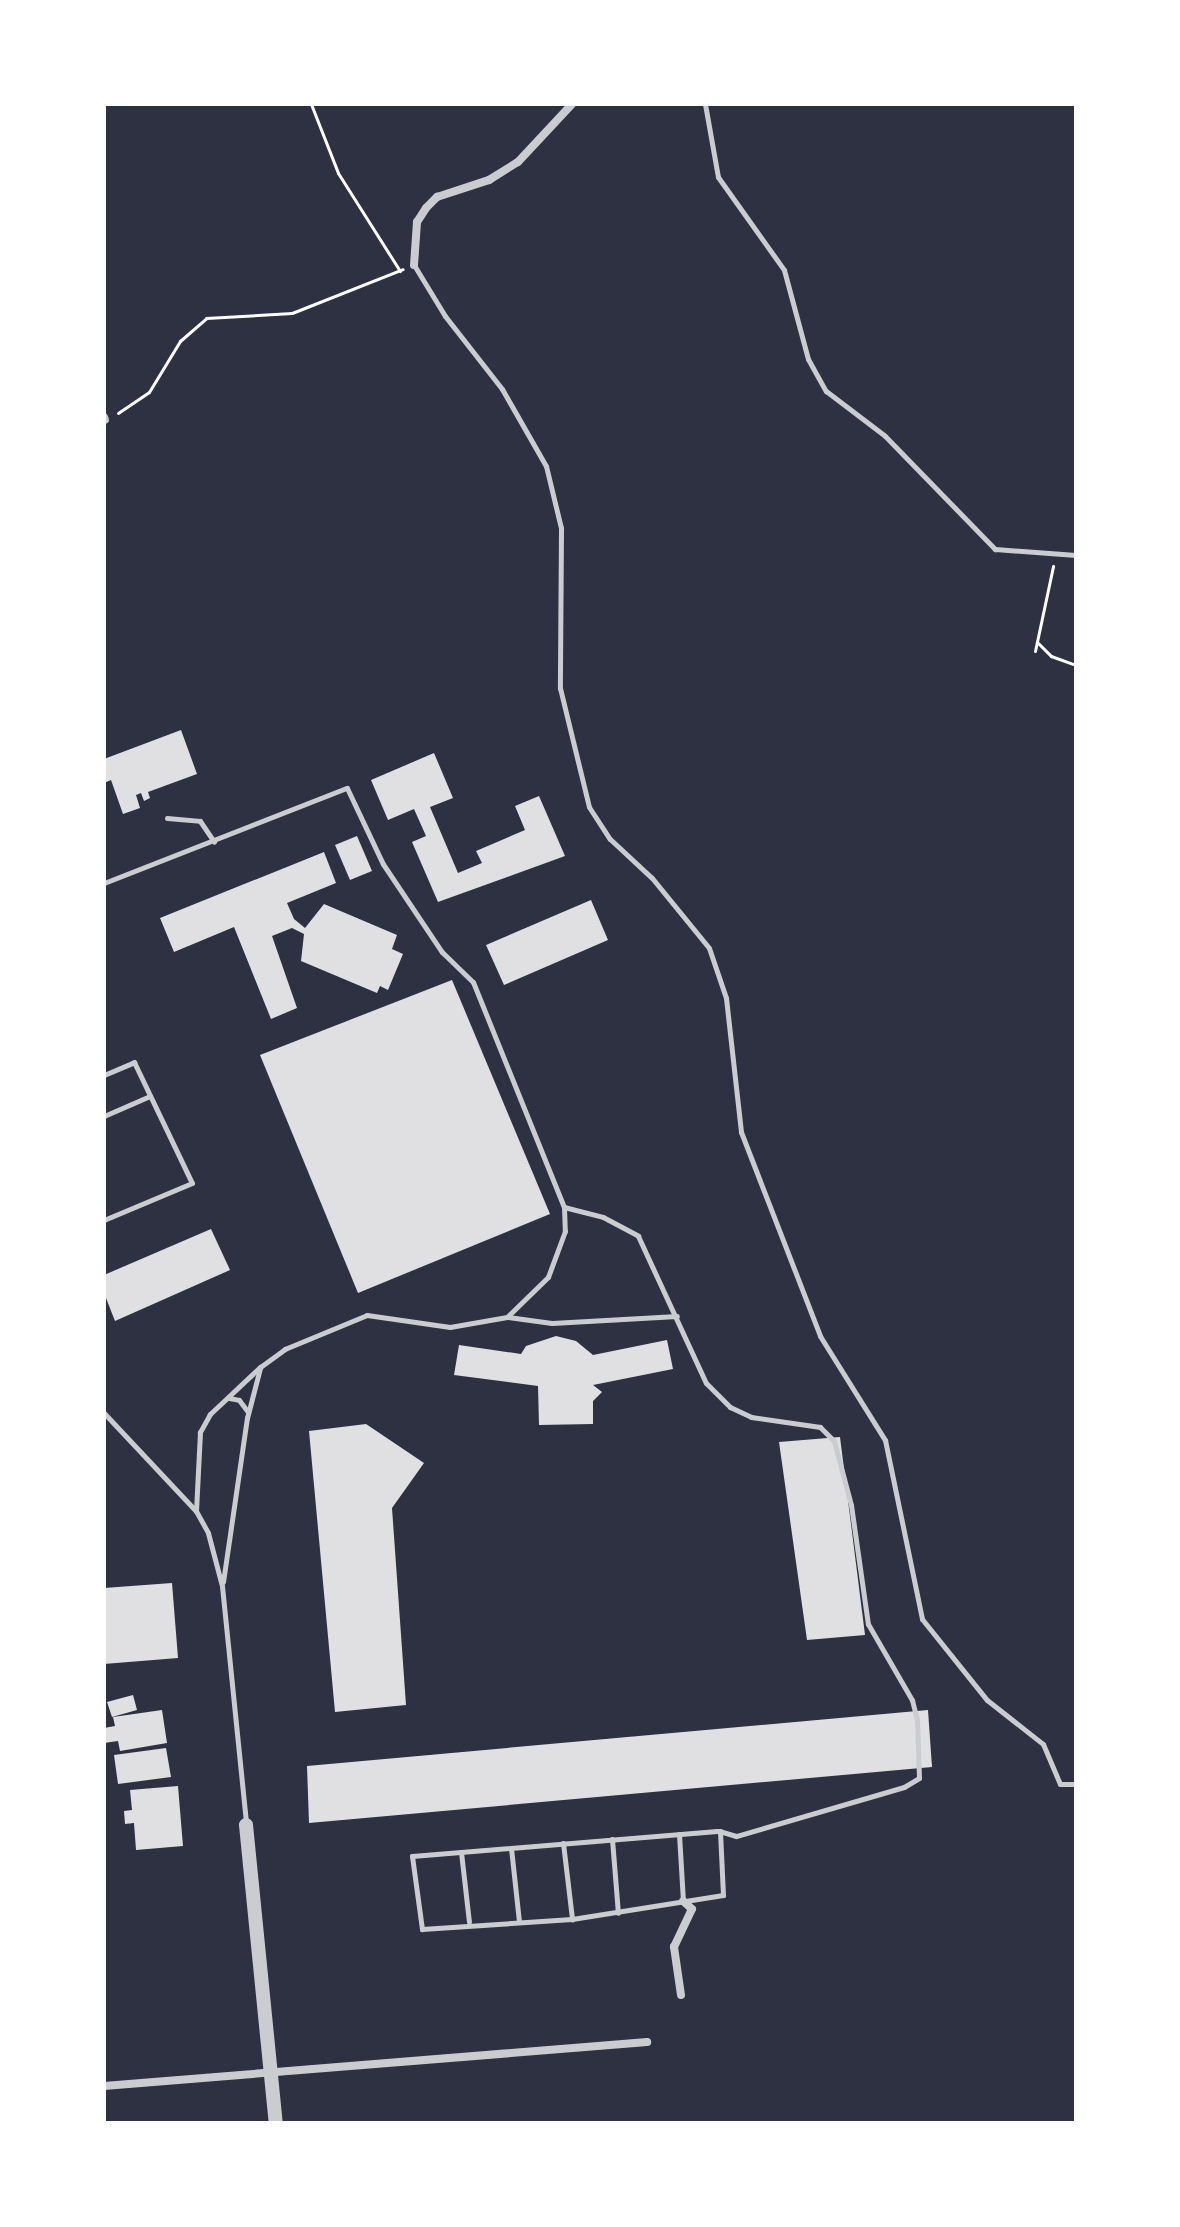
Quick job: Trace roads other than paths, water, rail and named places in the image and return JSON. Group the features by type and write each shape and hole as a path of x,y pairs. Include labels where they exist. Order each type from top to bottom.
{"street":[{"path":"414,265 417,222 426,208 437,197 489,180 518,162 572,104"},
{"path":"246,1825 276,2123"},
{"path":"681,1995 674,1947 692,1909 683,1901"},
{"path":"104,2086 647,2042"}],"lane":[{"path":"705,104 718,177 784,270 808,359 826,391 885,436 995,549 1057,550 1076,555"},
{"path":"414,265 445,316 502,389 546,466 561,528 560,688 589,807 610,839 652,878 709,948 726,998 741,1132 820,1336 885,1440 922,1619 987,1700 1043,1744 1060,1784 1076,1784"},
{"path":"104,883 347,788 383,864 442,952 473,982 564,1207 565,1231 548,1277 507,1317"},
{"path":"167,818 200,821 214,842"},
{"path":"104,1075 134,1062 192,1183 104,1220"},
{"path":"104,1116 150,1096"},
{"path":"564,1207 603,1217 638,1236 678,1316 706,1383 730,1407 751,1417 820,1427 834,1441 851,1505 868,1624 912,1700 917,1720 919,1778 904,1787 736,1836 720,1831 412,1856 422,1929 469,1923 572,1919 723,1895 720,1831"},
{"path":"196,1511 200,1432 226,1399 260,1367 285,1349 367,1315 450,1327 507,1317 552,1323 678,1316"},
{"path":"222,1586 248,1413 260,1367"},
{"path":"226,1399 239,1400 248,1413"},
{"path":"104,1413 196,1511 208,1533 222,1586 246,1825"},
{"path":"679,1834 683,1901"},
{"path":"612,1839 618,1913"},
{"path":"563,1843 572,1919"},
{"path":"511,1848 519,1922"},
{"path":"461,1852 469,1923"}]}
